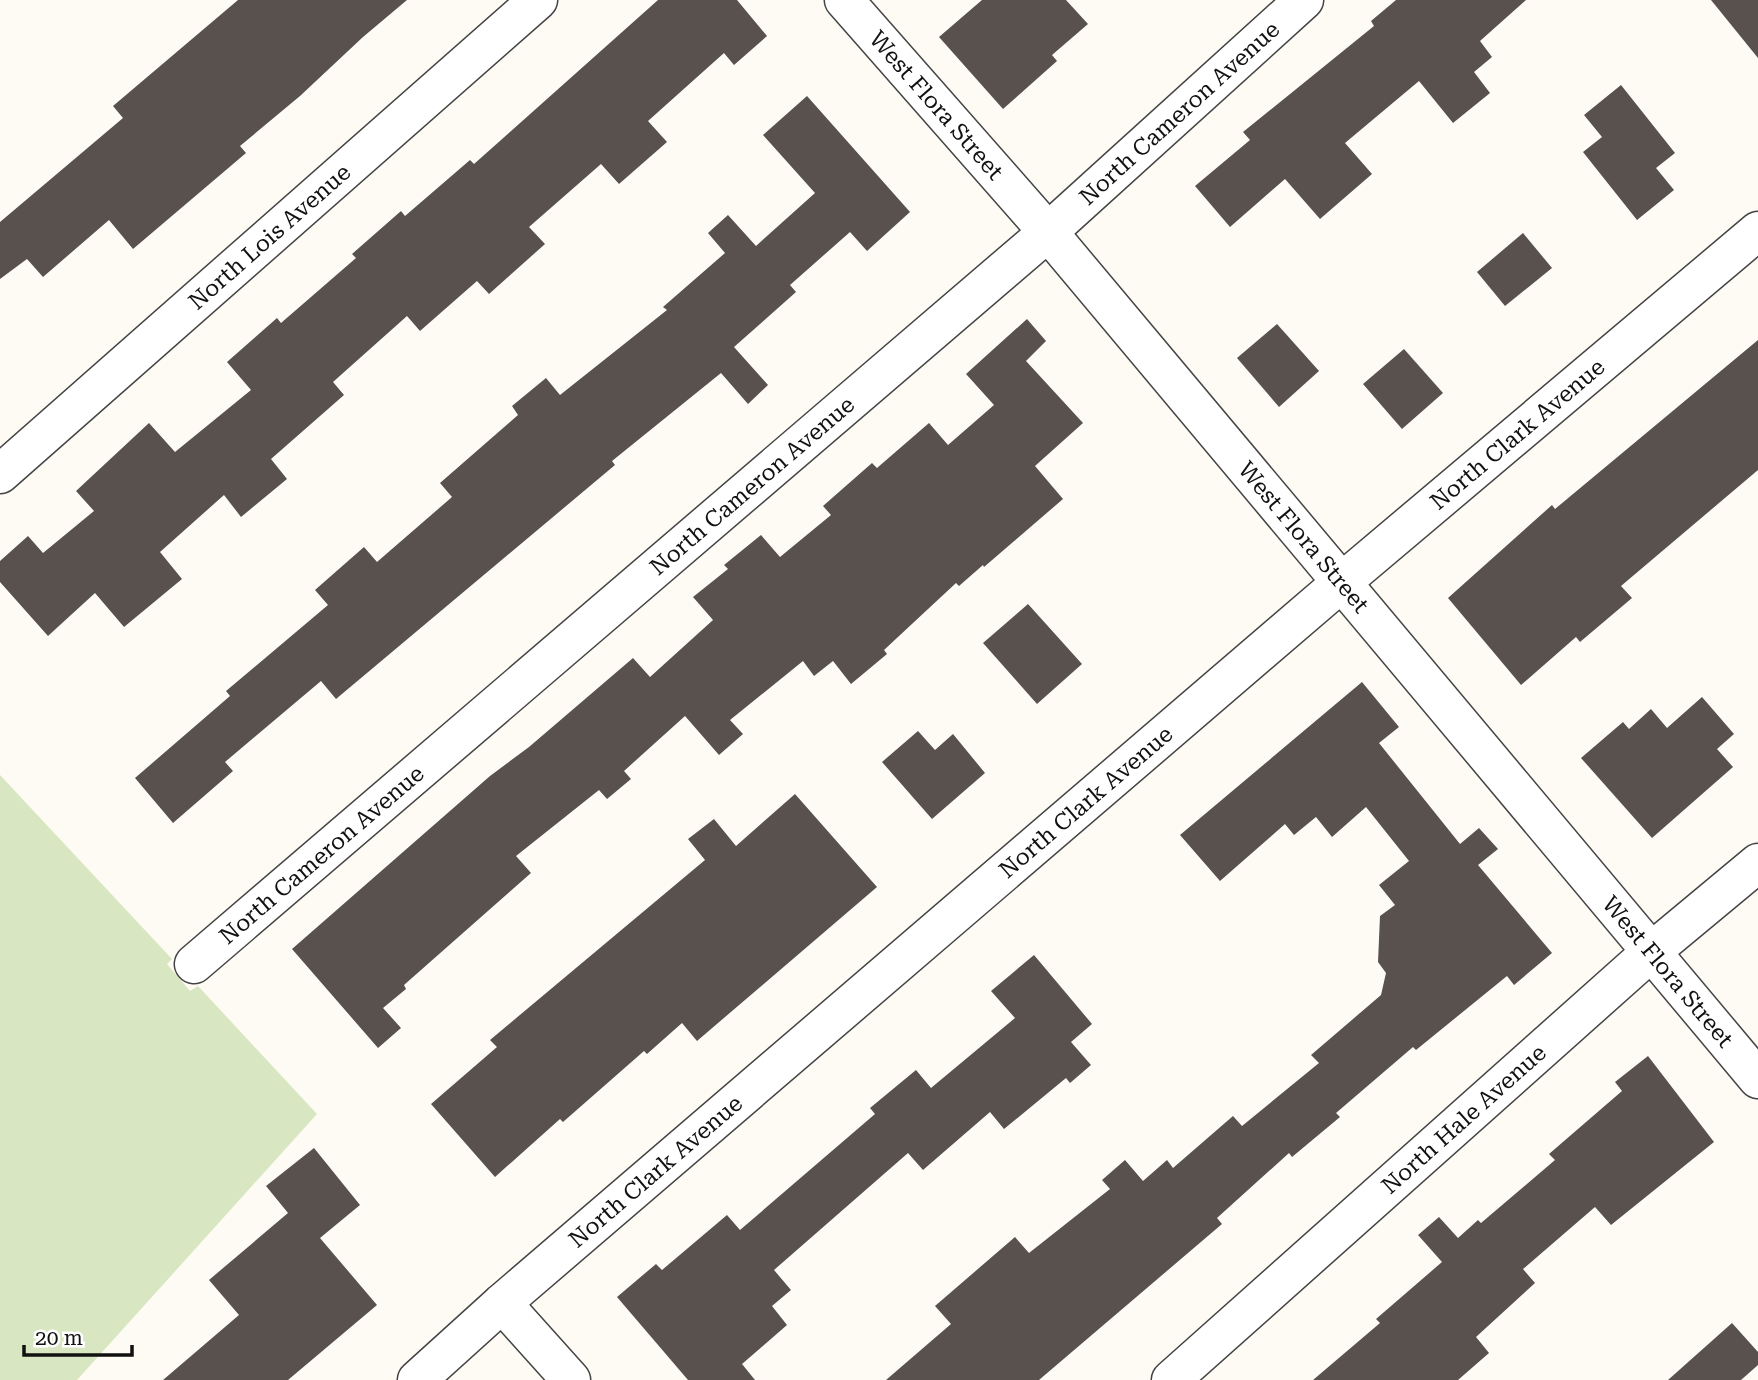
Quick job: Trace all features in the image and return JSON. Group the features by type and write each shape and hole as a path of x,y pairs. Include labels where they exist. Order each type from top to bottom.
{"street":[{"name":"North Lois Avenue","path":"0,474 538,0"},
{"name":"West Flora Street","path":"844,0 1048,232 1758,1079"},
{"name":"North Cameron Avenue","path":"194,964 1048,232 1304,0"},
{"name":"North Clark Avenue","path":"417,1380 502,1303 1342,582 1758,231"},
{"name":"North Hale Avenue","path":"1171,1380 1651,952 1758,863"},
{"path":"502,1303 571,1380"}],"green space":[{"path":"0,775 172,959 167,964 190,991 198,986 317,1114 77,1380 0,1380"}],"building":[{"path":"238,0 407,0 240,146 246,153 133,249 109,220 43,277 27,259 0,279 0,222 123,118 113,106"},
{"path":"658,0 737,0 767,36 734,65 724,53 648,121 667,142 619,184 601,164 529,227 545,244 489,294 477,281 420,331 407,316 333,382 344,395 271,459 287,479 241,517 224,495 160,552 182,579 124,627 95,593 48,636 0,582 0,561 28,536 43,553 94,511 76,491 149,423 175,452 251,390 227,362 277,318 281,323 356,258 352,254 401,211 405,216 470,160 474,164"},
{"path":"982,0 1066,0 1088,24 1052,55 1057,61 1003,109 939,37"},
{"path":"1396,0 1526,0 1480,41 1492,57 1474,72 1490,93 1453,123 1419,81 1345,143 1372,174 1320,219 1285,179 1230,227 1195,186 1250,140 1243,132 1374,26 1371,21"},
{"path":"1711,0 1758,0 1758,58"},
{"path":"1621,85 1675,153 1656,168 1674,190 1637,220 1583,152 1602,137 1584,115"},
{"path":"807,96 910,212 867,251 850,232 790,285 796,292 734,347 768,385 748,404 721,373 612,461 615,465 336,699 321,681 225,762 233,771 173,823 135,778 230,696 226,691 328,605 315,590 364,547 377,562 452,497 440,483 518,415 512,406 546,378 560,395 667,310 663,307 725,253 708,233 728,215 756,246 815,193 763,135"},
{"path":"1523,233 1552,268 1505,306 1477,272"},
{"path":"1027,319 1046,341 1026,361 1083,423 1035,466 1063,499 984,567 983,565 959,586 956,583 884,650 887,654 851,684 833,661 814,676 803,661 730,720 743,734 719,755 685,716 624,771 631,779 607,799 599,790 516,856 531,873 404,985 406,989 383,1008 401,1028 378,1048 292,949 490,776 529,747 633,658 650,677 713,620 693,597 728,569 724,565 761,535 780,557 831,515 823,506 872,463 877,468 929,423 948,445 994,405 966,374"},
{"path":"1277,324 1319,371 1279,407 1237,358"},
{"path":"1758,340 1758,470 1621,586 1632,598 1580,642 1576,637 1521,685 1448,598 1552,505 1555,509"},
{"path":"1404,349 1443,393 1402,429 1363,384"},
{"path":"1028,604 1082,664 1037,704 983,643"},
{"path":"1362,682 1399,727 1379,743 1460,844 1479,828 1498,849 1478,865 1552,953 1514,985 1507,976 1416,1050 1413,1047 1336,1113 1340,1117 1292,1157 1289,1153 1217,1218 1222,1224 1039,1380 886,1380 951,1324 935,1306 1015,1237 1029,1253 1110,1189 1102,1180 1125,1160 1143,1181 1167,1160 1173,1168 1233,1116 1242,1126 1319,1063 1311,1055 1381,995 1386,973 1378,962 1380,916 1395,905 1379,885 1409,861 1366,807 1332,837 1316,817 1294,835 1285,824 1220,881 1180,835"},
{"path":"1702,697 1734,734 1717,749 1733,767 1652,838 1581,758 1623,722 1629,729 1651,709 1667,728"},
{"path":"918,731 935,750 953,734 985,773 932,819 882,762"},
{"path":"795,794 877,887 697,1041 682,1023 647,1054 644,1051 563,1122 560,1119 495,1177 431,1104 497,1047 490,1040 705,860 688,839 714,819 736,846"},
{"path":"1034,955 1092,1024 1071,1042 1091,1065 1070,1083 1066,1078 1004,1129 990,1112 923,1170 908,1153 774,1270 791,1290 772,1306 787,1325 742,1364 755,1380 688,1380 617,1297 656,1264 662,1270 727,1215 740,1230 875,1114 870,1108 916,1070 931,1088 1015,1018 991,991"},
{"path":"1648,1056 1714,1142 1611,1225 1595,1207 1523,1269 1535,1283 1476,1337 1489,1353 1458,1380 1313,1380 1380,1323 1376,1319 1442,1262 1418,1235 1439,1217 1458,1238 1478,1220 1481,1223 1555,1160 1549,1154 1622,1091 1615,1082"},
{"path":"314,1148 360,1205 320,1238 377,1305 288,1380 163,1380 239,1315 209,1280 288,1213 266,1186"},
{"path":"1732,1323 1758,1352 1758,1365 1741,1380 1668,1380"}]}
